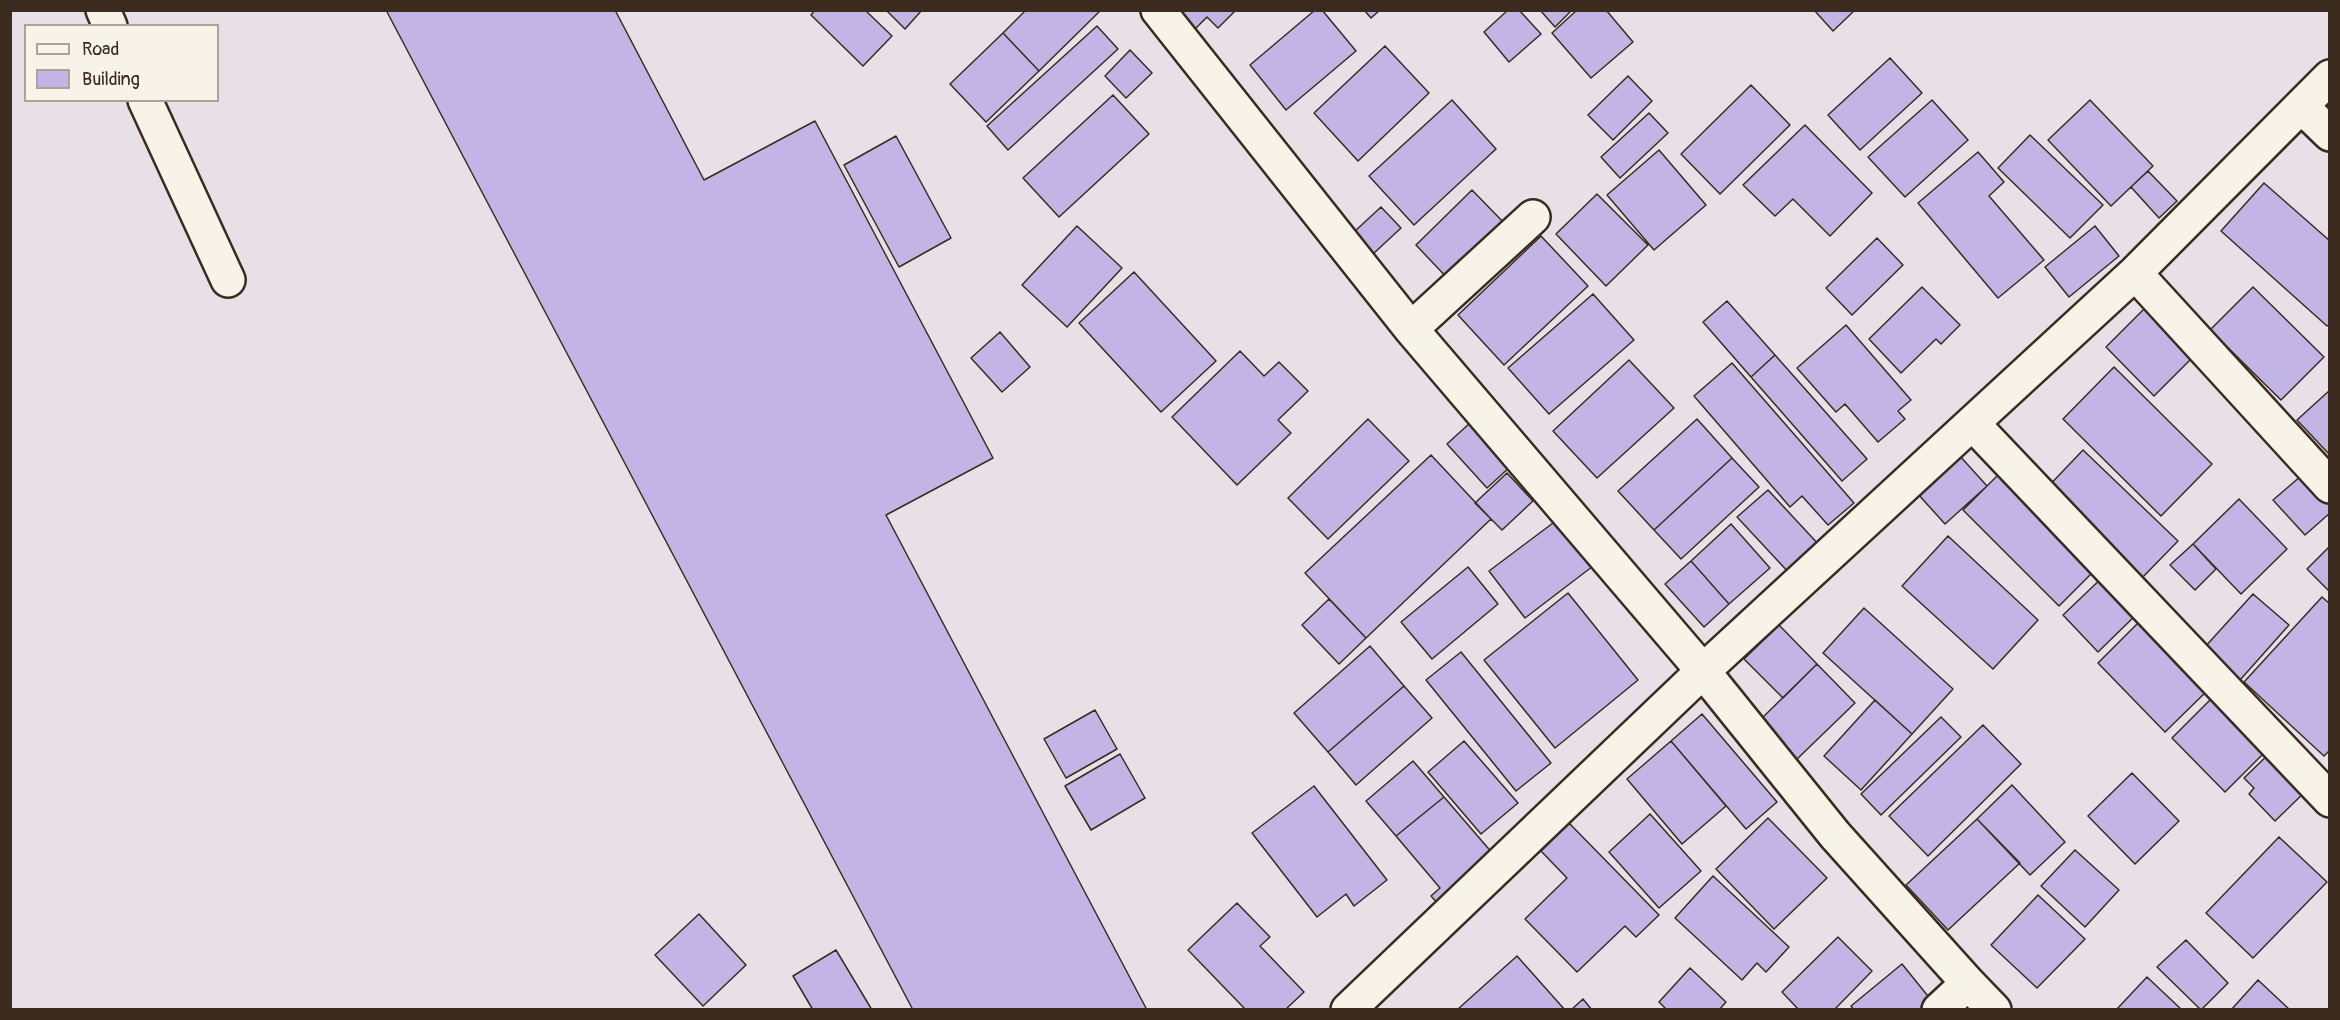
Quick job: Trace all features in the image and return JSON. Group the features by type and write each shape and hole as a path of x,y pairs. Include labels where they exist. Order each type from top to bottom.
{"street":[{"path":"103,10 109,24"},
{"path":"1158,10 1411,329 1703,671 1835,835 1994,1010"},
{"path":"1348,1010 1703,671 2135,273 2330,77"},
{"path":"146,102 228,280"},
{"path":"2301,106 2330,134"},
{"path":"1411,329 1533,217"},
{"path":"2135,273 2330,486"},
{"path":"1972,423 2330,800"},
{"path":"1939,1010 1968,983"}],"building":[{"path":"386,10 615,10 704,180 815,121 993,458 886,515 1147,1010 913,1010"},
{"path":"815,10 865,10 892,36 863,66 811,15"},
{"path":"886,10 922,10 905,29"},
{"path":"1023,10 1101,10 1039,71 1003,33 1024,12"},
{"path":"1175,10 1236,10 1218,28 1207,17 1194,30"},
{"path":"1315,10 1322,10 1356,51 1286,110 1250,65"},
{"path":"1364,10 1380,10 1371,18"},
{"path":"1508,10 1519,10 1541,34 1509,62 1484,32"},
{"path":"1540,10 1572,10 1555,27"},
{"path":"1577,10 1606,10 1633,42 1591,78 1552,33"},
{"path":"1814,10 1855,10 1833,31"},
{"path":"1097,26 1118,49 1008,150 987,126"},
{"path":"1003,33 1039,71 986,122 950,84"},
{"path":"1385,46 1429,93 1358,161 1314,113"},
{"path":"1130,50 1152,73 1126,98 1105,76"},
{"path":"1890,58 1922,93 1860,150 1828,115"},
{"path":"1628,76 1652,101 1613,140 1588,115"},
{"path":"1751,85 1790,125 1720,194 1681,154"},
{"path":"1113,95 1149,134 1059,217 1023,178"},
{"path":"1452,100 1496,149 1414,225 1369,176"},
{"path":"1932,100 1968,140 1905,197 1868,157"},
{"path":"2090,100 2153,166 2111,206 2048,140"},
{"path":"1649,113 1668,133 1620,178 1601,157"},
{"path":"1805,125 1872,193 1830,236 1793,199 1775,216 1743,185"},
{"path":"2030,135 2103,205 2070,238 1998,168"},
{"path":"896,136 951,238 899,267 844,165"},
{"path":"1659,150 1706,205 1654,250 1607,195"},
{"path":"1978,152 2004,182 1989,196 2044,260 1998,298 1918,203"},
{"path":"2148,171 2177,201 2159,218 2131,187"},
{"path":"2264,183 2330,241 2330,324 2327,326 2221,231"},
{"path":"1472,190 1509,228 1452,283 1416,245"},
{"path":"1597,194 1648,245 1606,286 1556,234"},
{"path":"1381,207 1401,228 1373,254 1354,232"},
{"path":"1077,226 1122,268 1067,327 1022,285"},
{"path":"2095,226 2119,256 2069,297 2045,267"},
{"path":"1541,236 1588,286 1504,365 1458,315"},
{"path":"1877,238 1903,265 1852,315 1826,288"},
{"path":"1134,272 1216,361 1161,412 1079,323"},
{"path":"1922,287 1960,325 1941,344 1936,339 1901,373 1869,339"},
{"path":"2253,287 2324,357 2281,400 2210,330"},
{"path":"1593,294 1634,340 1549,414 1508,368"},
{"path":"1727,301 1775,355 1751,377 1703,322"},
{"path":"2146,307 2194,356 2154,396 2106,347"},
{"path":"1846,325 1911,400 1898,411 1905,419 1878,442 1845,404 1836,412 1797,368"},
{"path":"1000,332 1030,367 1002,392 971,358"},
{"path":"1240,351 1264,376 1279,362 1308,391 1278,420 1291,433 1237,485 1172,417"},
{"path":"1775,355 1867,459 1842,481 1751,377"},
{"path":"1629,360 1674,408 1597,478 1553,431"},
{"path":"1732,363 1854,503 1828,525 1802,496 1790,507 1694,396"},
{"path":"2114,367 2212,464 2161,516 2063,419"},
{"path":"2330,390 2330,452 2328,453 2297,420"},
{"path":"1368,419 1409,461 1328,539 1288,498"},
{"path":"1697,419 1732,458 1654,530 1618,491"},
{"path":"1471,422 1511,466 1487,488 1447,444"},
{"path":"2083,450 2178,541 2137,583 2042,493"},
{"path":"1431,455 1491,519 1366,638 1305,573"},
{"path":"1959,455 1987,486 1945,524 1917,493"},
{"path":"1732,458 1759,487 1681,559 1654,530"},
{"path":"2308,470 2330,495 2330,513 2305,535 2273,500"},
{"path":"2001,472 2096,569 2059,606 1963,510"},
{"path":"1507,473 1533,501 1502,530 1475,503"},
{"path":"1768,490 1821,547 1791,575 1737,517"},
{"path":"2239,499 2287,549 2241,594 2193,544"},
{"path":"1561,517 1597,563 1525,618 1489,571"},
{"path":"1731,524 1770,568 1729,604 1691,561"},
{"path":"1948,536 2038,620 1993,669 1902,586"},
{"path":"2193,544 2216,569 2195,590 2170,565"},
{"path":"2330,546 2330,592 2307,569"},
{"path":"1691,561 1729,604 1704,627 1665,584"},
{"path":"1468,567 1498,604 1432,659 1401,622"},
{"path":"2106,574 2141,610 2098,652 2063,615"},
{"path":"1568,593 1638,680 1555,748 1484,660"},
{"path":"2253,594 2289,625 2240,680 2204,648"},
{"path":"2322,597 2330,604 2330,750 2324,756 2244,682"},
{"path":"1329,599 1366,638 1339,664 1302,625"},
{"path":"1864,608 1953,689 1912,734 1823,653"},
{"path":"2142,619 2210,688 2165,732 2098,663"},
{"path":"1779,625 1817,664 1783,698 1744,659"},
{"path":"1370,646 1404,686 1328,752 1294,713"},
{"path":"1461,652 1551,763 1516,791 1426,680"},
{"path":"1817,664 1855,703 1795,761 1757,723"},
{"path":"1404,686 1432,718 1356,785 1328,752"},
{"path":"2219,691 2273,744 2225,792 2172,738"},
{"path":"1875,700 1912,734 1861,790 1824,756"},
{"path":"1095,710 1117,749 1066,778 1044,739"},
{"path":"1702,714 1777,802 1746,829 1671,741"},
{"path":"1941,717 1961,737 1881,815 1861,794"},
{"path":"1983,725 2021,764 1928,856 1889,816"},
{"path":"1464,741 1518,803 1481,834 1428,772"},
{"path":"1671,741 1726,806 1682,844 1627,779"},
{"path":"2273,750 2309,788 2275,821 2249,794 2254,788 2244,778"},
{"path":"1120,754 1145,798 1091,830 1065,786"},
{"path":"1413,761 1444,797 1396,836 1366,801"},
{"path":"2132,773 2179,821 2135,864 2088,816"},
{"path":"2012,785 2065,842 2030,875 1977,819"},
{"path":"1314,786 1387,880 1354,906 1346,894 1317,917 1252,833"},
{"path":"1444,797 1500,862 1444,910 1431,896 1440,888 1396,836"},
{"path":"1650,814 1701,871 1659,908 1609,852"},
{"path":"1768,818 1827,878 1774,929 1716,869"},
{"path":"1977,819 2020,863 1948,930 1906,885"},
{"path":"1569,823 1659,915 1636,937 1625,926 1577,972 1525,919 1567,878 1541,851"},
{"path":"2279,837 2327,882 2253,958 2206,913"},
{"path":"2075,850 2119,890 2085,927 2041,886"},
{"path":"1713,876 1789,947 1766,972 1757,963 1742,980 1675,918"},
{"path":"2038,895 2085,939 2037,988 1991,945"},
{"path":"1237,903 1270,937 1260,946 1304,992 1285,1010 1246,1010 1188,950"},
{"path":"699,914 746,965 703,1006 655,955"},
{"path":"1838,937 1872,971 1834,1010 1799,1010 1782,992"},
{"path":"2186,940 2228,983 2201,1010 2157,967"},
{"path":"836,950 872,1010 813,1010 793,976"},
{"path":"1517,956 1565,1010 1458,1010 1458,1009"},
{"path":"1902,964 1936,1006 1932,1010 1854,1010 1851,1006"},
{"path":"1690,968 1726,1002 1719,1010 1667,1010 1659,1002"},
{"path":"2147,977 2182,1010 2116,1010"},
{"path":"2258,980 2290,1010 2231,1010"},
{"path":"1583,999 1592,1010 1571,1010"}]}
